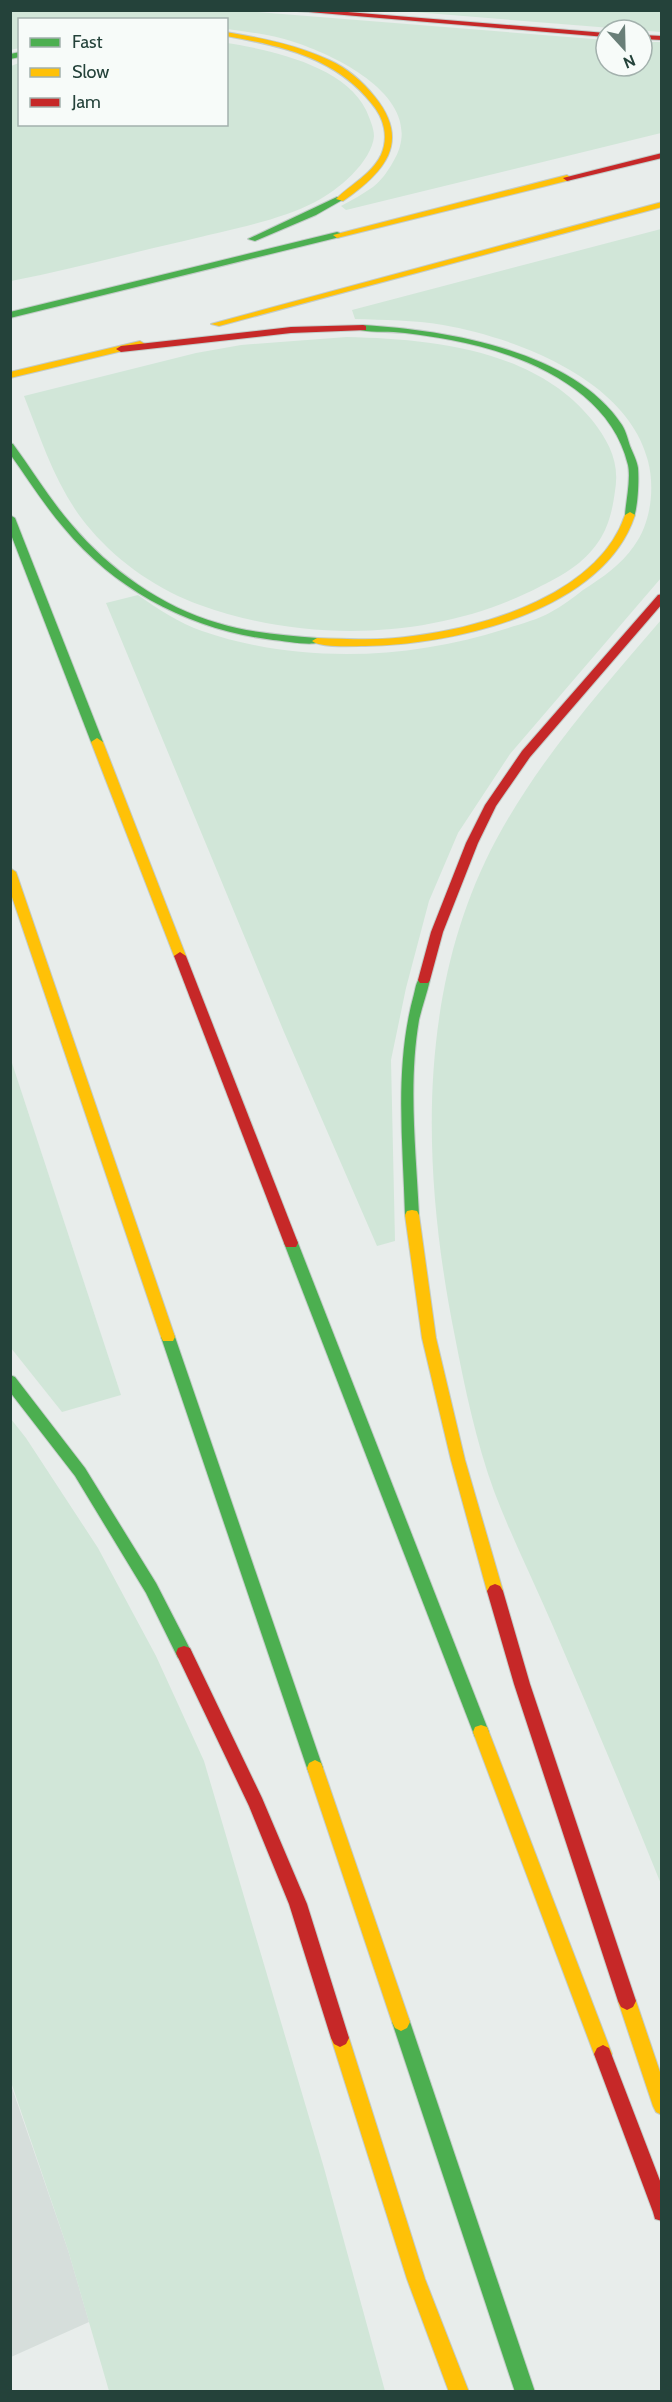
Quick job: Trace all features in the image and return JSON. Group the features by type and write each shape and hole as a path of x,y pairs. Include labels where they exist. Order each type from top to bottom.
{"highway":[{"path":"288,10 594,34"},
{"path":"122,288 235,245 325,207 370,177 386,156 391,130 382,108 374,96 341,69 324,60 285,47 228,34"},
{"path":"10,315 662,155"},
{"path":"10,375 121,350 662,204"},
{"path":"10,446 69,527 89,549 128,579 206,623 302,640 372,643 453,635 528,612 601,565 617,544 628,524 634,506 636,469 625,440 604,409 590,396 549,369 486,345 460,338 355,328 319,329 121,350"},
{"path":"10,518 519,1829 662,2212"},
{"path":"662,597 526,754 491,805 472,843 437,932 413,1020 408,1114 411,1211 419,1269 429,1338 458,1460 522,1684 662,2106"},
{"path":"10,872 525,2391"},
{"path":"10,1381 80,1472 151,1588 213,1710 256,1803 298,1904 416,2279 459,2391"}],"shaded area":[{"path":"10,2082 68,2250 89,2322 11,2357"}],"green space":[{"path":"11,10 231,10 594,39 594,78 654,78 654,42 661,42 661,133 346,210 341,206 379,182 393,162 401,140 400,120 390,101 375,85 334,58 294,42 228,29 228,18 18,18 18,48 11,50"},
{"path":"401,11 661,11 661,32 654,31 654,18 594,18 594,27"},
{"path":"228,43 264,50 305,63 342,82 356,95 366,110 374,136 372,146 352,175 333,191 285,215 11,281 11,66 18,63 18,126 228,126"},
{"path":"661,229 661,578 510,754 458,833 429,901 406,988 391,1060 395,1241 377,1246 284,1032 106,603 138,595 185,624 239,642 276,649 354,654 431,647 468,639 534,620 563,605 617,565 640,537 648,516 651,482 648,461 636,432 618,407 594,386 535,352 503,340 443,325 355,319 352,310"},
{"path":"347,337 413,341 446,345 480,353 512,363 541,377 569,396 598,428 612,453 616,471 613,502 605,530 588,555 565,573 501,604 460,617 417,626 373,630 328,630 284,626 241,618 200,605 155,584 127,565 102,542 79,516 69,500 44,449 24,396 196,353 241,345"},
{"path":"661,620 661,1884 494,1491 476,1434 444,1275 436,1212 432,1148 433,1084 439,1021 451,959 470,898 496,840 532,781 573,725"},
{"path":"11,1060 121,1395 62,1412 11,1348"},
{"path":"11,1419 26,1438 98,1548 156,1656 204,1761 324,2168 385,2391 109,2391 68,2250 11,2082"}],"traffic: fast":[{"path":"10,57 18,55"},
{"path":"252,239 340,199"},
{"path":"10,315 337,235"},
{"path":"363,328 405,330 453,337 502,350 548,369 588,394 618,426 633,466 630,515"},
{"path":"10,446 51,505 78,538 107,565 140,590 176,610 212,625 251,634 317,641"},
{"path":"10,518 97,742"},
{"path":"412,1215 408,1114 409,1061 413,1020 424,980"},
{"path":"291,1243 481,1732"},
{"path":"168,1337 315,1768"},
{"path":"10,1381 80,1472 151,1588 184,1653"},
{"path":"401,2022 525,2392"}],"traffic: slow":[{"path":"228,34 291,48 328,62 354,80 381,109 388,124 389,139 386,152 369,177 340,199"},
{"path":"337,235 567,178"},
{"path":"216,324 662,204"},
{"path":"10,375 140,344"},
{"path":"317,641 349,643 411,640 442,635 502,619 559,593 593,570 620,540 630,515"},
{"path":"97,742 180,956"},
{"path":"10,872 168,1337"},
{"path":"412,1215 429,1338 458,1460 495,1591"},
{"path":"481,1732 603,2054"},
{"path":"315,1768 401,2022"},
{"path":"627,2001 662,2106"},
{"path":"340,2038 416,2279 459,2392"}],"traffic: jam":[{"path":"288,10 594,34"},
{"path":"654,38 662,38"},
{"path":"567,178 662,155"},
{"path":"121,349 291,330 363,328"},
{"path":"424,980 437,932 472,843 491,805 526,754 662,597"},
{"path":"180,956 291,1243"},
{"path":"495,1591 522,1684 627,2001"},
{"path":"184,1653 256,1803 298,1904 340,2038"},
{"path":"603,2054 662,2212"}]}
